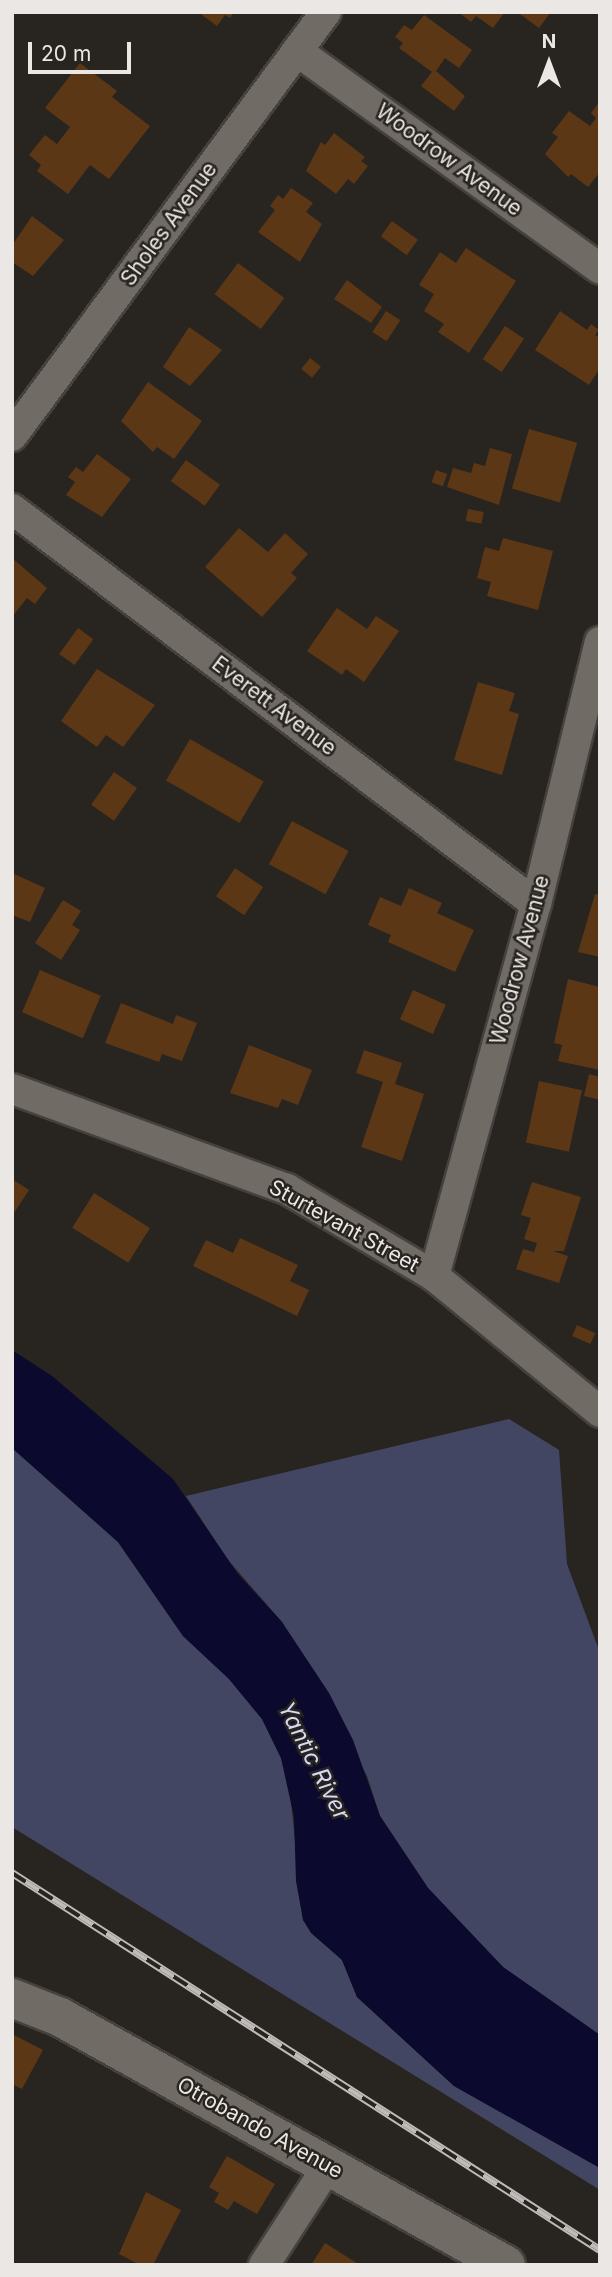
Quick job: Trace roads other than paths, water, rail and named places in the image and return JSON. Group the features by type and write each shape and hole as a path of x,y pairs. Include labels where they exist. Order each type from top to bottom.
{"street":[{"name":"Sholes Avenue","path":"12,436 326,12"},
{"name":"Woodrow Avenue","path":"298,51 600,269"},
{"name":"Everett Avenue","path":"12,509 536,904"},
{"name":"Woodrow Avenue","path":"434,1276 536,904 600,642"},
{"name":"Sturtevant Street","path":"12,1089 287,1189 434,1276 600,1412"},
{"name":"Otrobando Avenue","path":"12,1998 60,2017 506,2265"},
{"path":"264,2265 328,2166"}],"water":[{"name":"Yantic River","path":"12,1350 52,1376 173,1479 238,1574 282,1622 329,1693 353,1740 380,1816 428,1888 503,1967 600,2035 600,2168 454,2086 357,1997 342,1960 311,1933 303,1920 296,1881 294,1817 281,1758 262,1719 229,1679 183,1636 118,1542 12,1448"}],"railway":[{"path":"12,1873 600,2250"}]}
